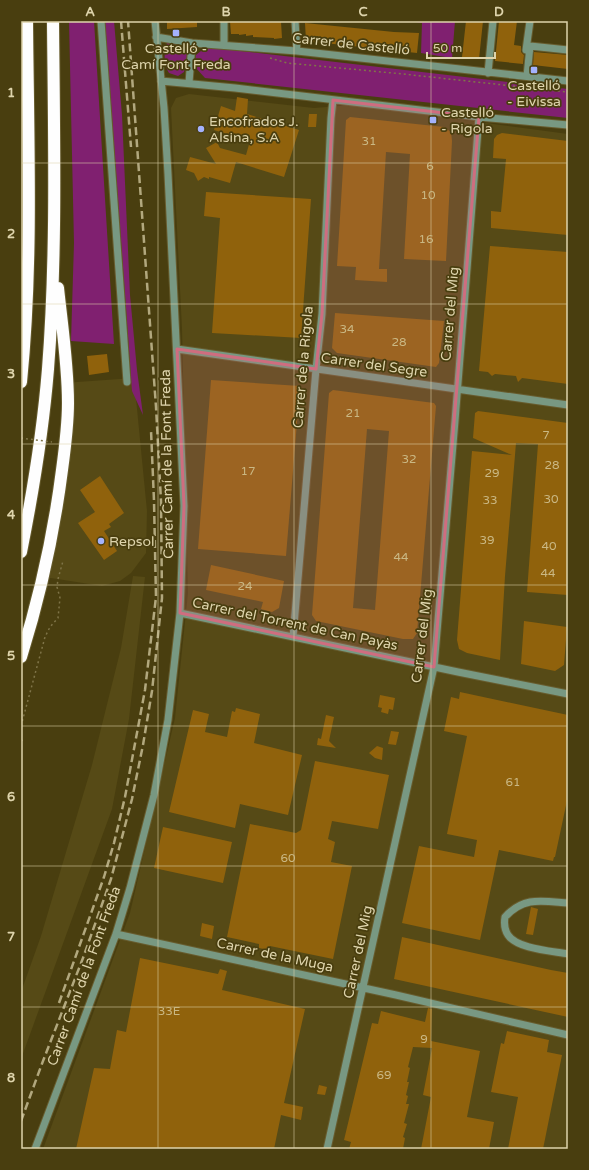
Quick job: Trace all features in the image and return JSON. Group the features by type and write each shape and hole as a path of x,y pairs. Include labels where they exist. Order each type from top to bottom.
{"highway":[{"path":"21,382 28,280 29,178 27,21"},
{"path":"21,552 30,509 40,440 51,326 54,180 53,21"},
{"path":"21,657 40,586 50,541 60,487 68,423 65,352 53,249"}],"street":[{"path":"101,21 127,382"},
{"name":"Carrer Camí de la Font Freda","path":"35,1149 116,934 143,839 168,720 180,614 184,506 168,174 155,21"},
{"path":"224,21 224,45"},
{"path":"295,21 297,51"},
{"path":"488,73 493,21"},
{"path":"525,76 530,21"},
{"name":"Carrer de Castelló","path":"156,37 192,43 297,51 568,81"},
{"path":"189,83 192,43"},
{"path":"525,76 530,46 568,50"},
{"path":"161,81 479,117 568,125"},
{"name":"Carrer de la Rigola","path":"293,637 322,314 333,100"},
{"name":"Carrer del Mig","path":"328,1149 434,667 479,117"},
{"name":"Carrer del Segre","path":"177,349 568,405"},
{"name":"Carrer del Torrent de Can Payàs","path":"180,614 568,694"},
{"path":"568,903 536,901 523,902 512,908 505,917 504,927 508,936 524,946 568,954"},
{"name":"Carrer de la Muga","path":"116,934 364,988 568,1035"}],"path":[{"path":"270,58 287,63 568,92"},
{"path":"21,438 52,442"},
{"path":"21,726 45,637 50,627 58,618 60,598 57,587 63,561"},
{"path":"21,741 25,739"}],"highlighted area":[{"path":"333,100 479,117 434,667 180,613 184,506 177,349 316,369 322,314"}],"shaded area":[{"path":"69,21 94,21 114,344 71,341 74,243"},
{"path":"105,21 114,21 122,115 130,295 143,415 132,391"},
{"path":"411,21 455,21 452,58 421,53 422,23"},
{"path":"167,43 186,47 187,55 184,72 178,76 169,73 166,66 165,50"},
{"path":"206,47 568,89 568,118 205,78 195,67 196,55"},
{"path":"189,94 314,108 352,105 568,134 568,1149 43,1149 130,913 175,718 188,593 182,329 171,108 176,98"},
{"path":"134,378 147,511 146,553 131,573 120,581 102,586 51,578 38,578 52,511 63,423 63,383"},
{"path":"133,576 145,577 129,719 112,809 21,1059 21,992 41,936 92,765 121,648"}],"building":[{"path":"167,21 197,21 197,27 167,29"},
{"path":"230,21 281,22 282,38 274,39 253,37 253,35 246,36 246,34 231,34"},
{"path":"466,21 483,21 479,59 462,57"},
{"path":"499,21 517,21 514,45 521,46 521,52 524,55 523,64 495,61"},
{"path":"305,23 419,33 417,53 306,41"},
{"path":"534,52 568,55 568,69 533,65"},
{"path":"237,97 248,99 247,114 299,130 284,177 236,162 230,183 209,177 209,179 204,177 198,181 194,173 186,170 190,157 216,164 206,148 217,142 220,148 246,155 250,141 214,130 221,106 235,111"},
{"path":"309,114 317,114 316,127 308,127"},
{"path":"350,117 444,127 451,132 452,141 446,261 404,259 410,154 386,152 379,269 387,269 387,282 355,280 356,267 337,266 346,120"},
{"path":"502,133 568,141 568,235 491,228 491,211 501,212 506,159 493,158 494,139 497,135"},
{"path":"206,192 311,199 301,338 212,333 220,218 204,216"},
{"path":"490,246 568,252 568,384 522,378 518,382 516,376 495,374 492,376 488,372 479,371"},
{"path":"335,313 444,321 439,363 436,367 337,353 332,348"},
{"path":"107,354 109,372 89,375 87,356"},
{"path":"211,380 300,386 286,556 198,549"},
{"path":"333,390 434,403 436,406 417,633 413,639 403,639 316,621 312,615 329,393","holes":["367,429 389,431 375,610 353,608"]},
{"path":"478,411 568,423 568,595 527,592 538,444 516,443 500,660 467,653 459,649 457,640 472,451 512,455 473,438 475,413"},
{"path":"100,476 124,513 109,524 111,527 104,531 117,551 104,560 78,523 95,512 80,490"},
{"path":"211,565 284,581 279,608 272,612 261,609 263,602 206,590"},
{"path":"524,621 567,627 564,665 555,671 521,664"},
{"path":"460,692 568,715 568,796 555,857 553,861 499,850 480,940 402,923 419,846 474,857 477,840 447,834 467,736 444,731 451,697 459,699"},
{"path":"380,695 395,698 393,710 389,709 388,714 381,712 382,708 378,707"},
{"path":"236,708 260,714 254,743 302,755 288,815 240,804 235,828 169,812 193,710 209,714 205,732 227,737 232,711 235,712"},
{"path":"326,715 334,717 329,741 336,748 317,745 318,738 321,739"},
{"path":"391,731 399,732 396,745 388,744"},
{"path":"377,746 383,748 382,760 375,758 369,753"},
{"path":"315,761 389,775 378,829 332,821 328,839 335,842 331,862 352,866 333,959 270,946 269,950 259,948 259,944 227,937 250,824 296,833 301,830"},
{"path":"163,827 232,842 223,883 154,868"},
{"path":"531,907 538,909 533,935 526,934"},
{"path":"202,923 214,926 212,939 200,936"},
{"path":"402,937 568,973 568,1017 394,979"},
{"path":"140,958 218,974 220,969 227,971 222,990 305,1009 284,1103 303,1107 301,1120 281,1115 274,1149 76,1149 94,1068 110,1069 117,1030 126,1032"},
{"path":"428,1008 432,1009 431,1041 480,1051 467,1117 494,1122 489,1149 421,1149 431,1097 423,1095 432,1048 413,1047 408,1067 410,1068 407,1082 409,1082 406,1095 408,1096 406,1104 409,1104 404,1123 407,1124 403,1137 405,1138 403,1149 349,1149 351,1142 344,1140 372,1023 378,1024 381,1011 425,1022"},
{"path":"507,1031 549,1040 547,1052 562,1055 543,1149 508,1149 518,1097 491,1092 501,1043 504,1044"},
{"path":"319,1085 327,1087 325,1095 317,1094"}],"railway":[{"path":"121,21 131,147"},
{"path":"21,1121 83,958 111,879 132,799 143,745 152,691 162,598 161,501 156,407 128,21"},
{"path":"59,1003 104,877 114,843 125,797 145,690 156,597 151,430"}],"place":[{"name":"Castelló - Camí Font Freda","path":"176,33"},
{"name":"Castelló - Eivissa","path":"534,70"},
{"name":"Castelló - Rigola","path":"433,120"},
{"name":"Encofrados J. Alsina, S.A","path":"201,129"},
{"name":"Repsol","path":"101,541"}]}
